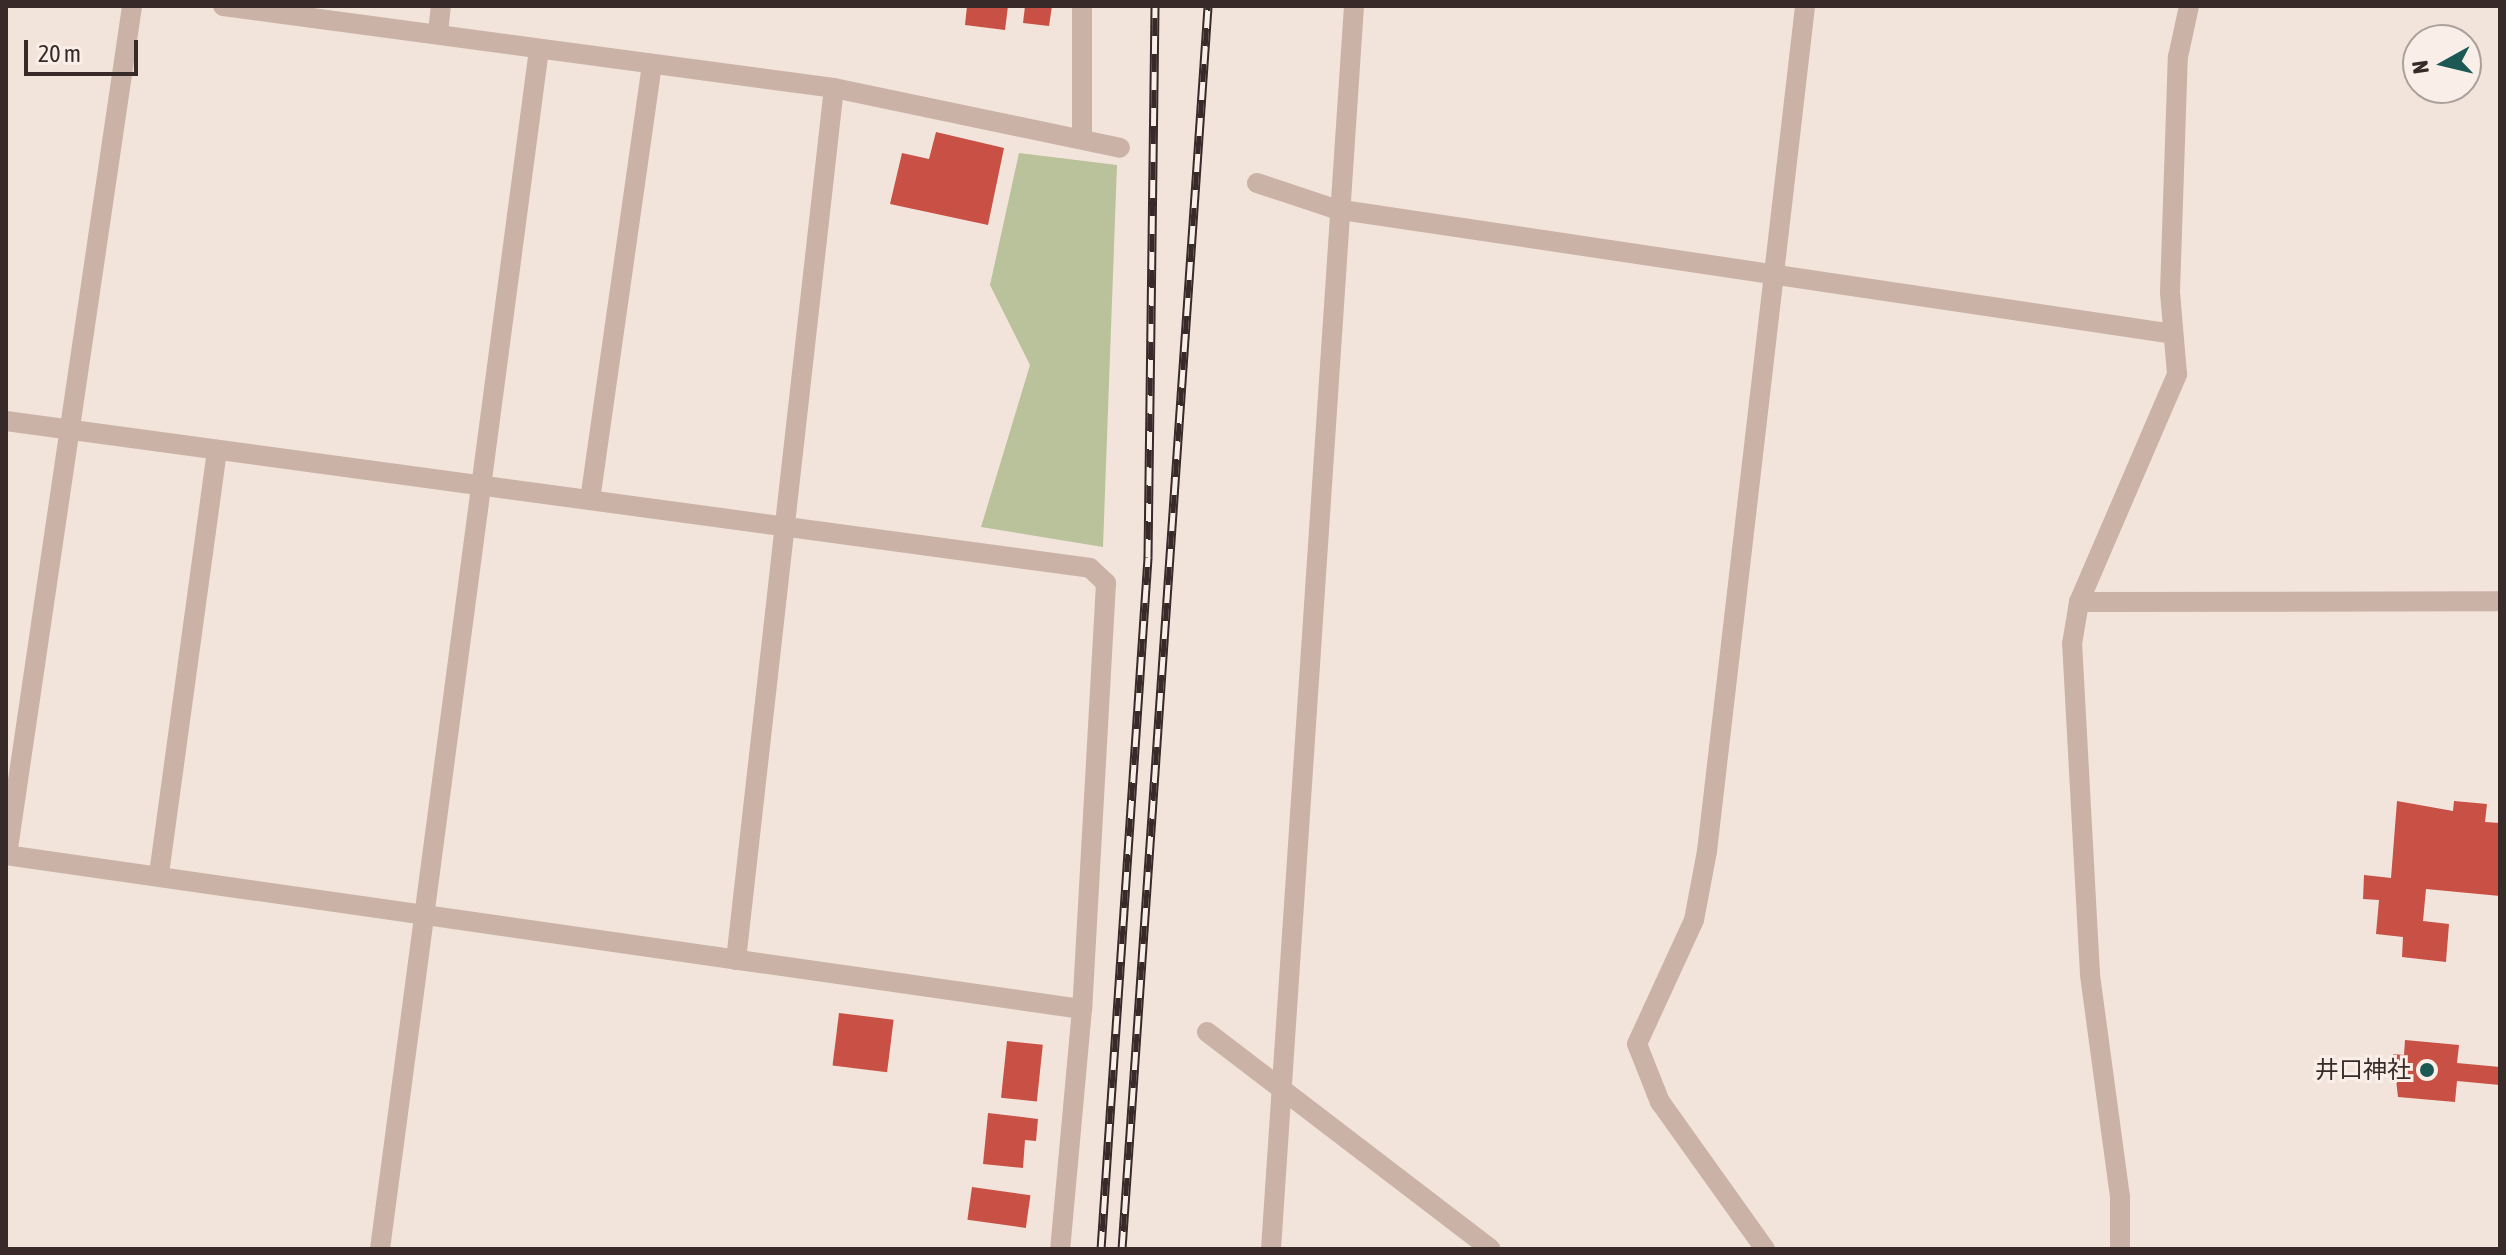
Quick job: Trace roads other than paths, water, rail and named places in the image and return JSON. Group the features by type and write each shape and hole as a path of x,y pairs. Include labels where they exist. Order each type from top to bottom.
{"street":[{"path":"132,6 6,855 159,874 427,917 1082,1009"},
{"path":"223,6 319,11 539,50 834,88 1082,136 1120,148"},
{"path":"438,33 441,6"},
{"path":"1082,6 1082,136"},
{"path":"1271,1249 1278,1081 1335,209 1354,6"},
{"path":"1765,1249 1660,1102 1637,1044 1694,920 1707,851 1805,6"},
{"path":"2120,1249 2120,1197 2090,974 2088,839 2071,712 2079,602 2177,374 2173,334 2178,57 2189,6"},
{"path":"380,1249 427,917 480,486 539,50"},
{"path":"590,500 652,64"},
{"path":"736,960 788,527 834,88"},
{"path":"1257,183 1335,209 1775,270 2173,334"},
{"path":"6,421 1090,568 1106,583 1082,1009 1060,1249"},
{"path":"159,874 217,450"},
{"path":"2079,602 2500,601"},
{"path":"1207,1032 1278,1081 1491,1249"}],"railway":[{"path":"1101,1249 1148,557 1155,6"},
{"path":"1122,1249 1208,6"}],"place":[{"name":"井口神社","path":"2427,1070"}]}
